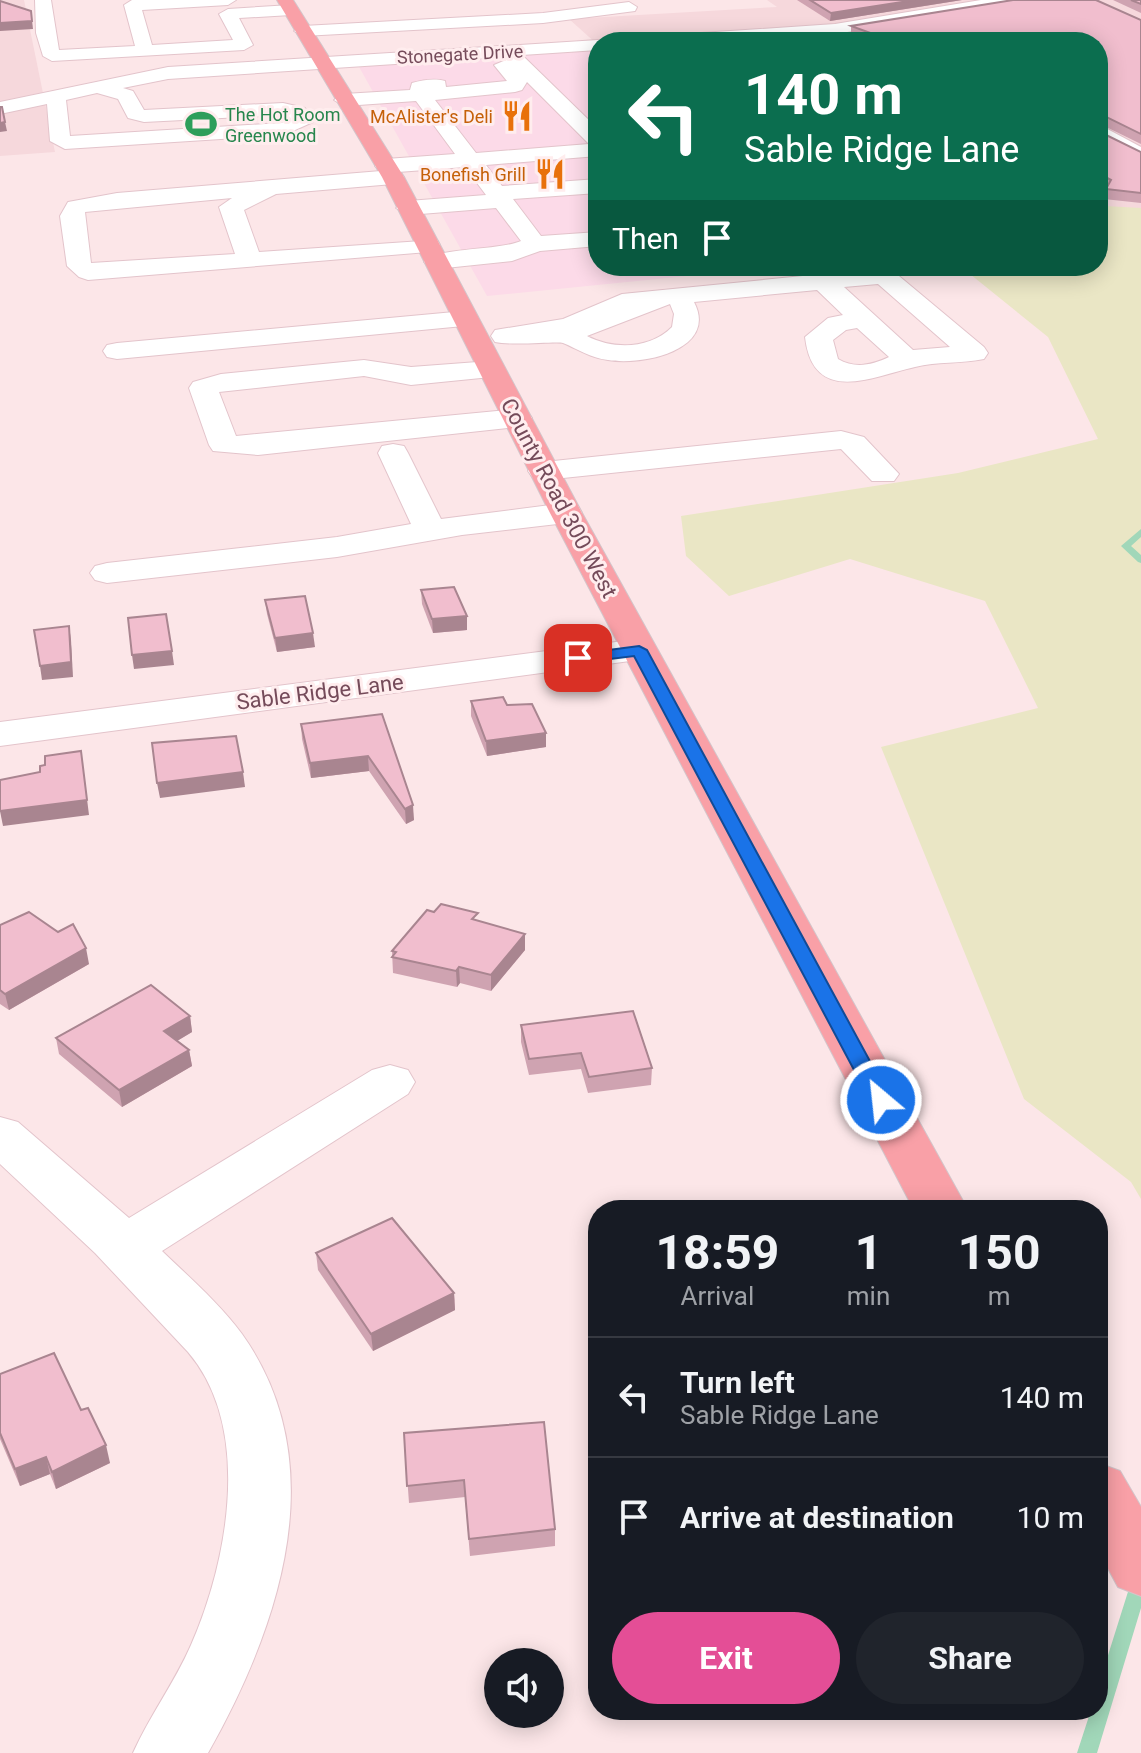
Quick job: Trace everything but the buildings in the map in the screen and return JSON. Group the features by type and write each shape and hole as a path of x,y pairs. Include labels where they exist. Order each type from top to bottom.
{"main road":[{"name":"County Road 300 West","path":"299,19 383,173 484,340 517,418 566,513 936,1200"},
{"path":"1108,1508 1141,1567"}],"street":[{"path":"43,0 45,33 52,56 244,45 228,5"},
{"path":"820,32 1012,0"},
{"path":"181,3 199,48"},
{"path":"145,51 132,5 228,5 299,19 543,18 561,13 629,7"},
{"path":"882,6 927,32"},
{"path":"118,93 218,76 299,19"},
{"name":"Stonegate Drive","path":"299,19 379,59 510,60 588,46"},
{"path":"379,59 376,50 530,39 554,39 579,46"},
{"path":"144,77 127,67 145,51"},
{"path":"510,60 588,58"},
{"path":"344,100 515,86 518,81 510,60"},
{"path":"510,60 588,130"},
{"path":"0,108 144,77 218,76 278,80"},
{"path":"56,96 60,141 65,143 284,129 303,122 298,112 283,109 144,116 135,114 129,97 95,87"},
{"path":"421,95 535,244"},
{"path":"553,127 588,134"},
{"path":"463,147 481,132"},
{"path":"1108,136 1141,156"},
{"path":"588,137 463,147 383,173 278,187 117,200 76,207 72,216 79,266 88,272 316,254 512,254 535,244 588,240"},
{"path":"184,157 187,148 194,146 283,138 307,143"},
{"path":"383,173 504,202 588,205"},
{"path":"278,187 300,220 316,254"},
{"path":"250,260 231,207 278,187"},
{"path":"504,202 588,188"},
{"path":"117,351 484,340 569,330 654,304 667,297 888,277 974,351 907,359 884,372 864,375 828,366 819,350 819,337 837,324 862,319"},
{"path":"822,281 907,359"},
{"path":"569,330 578,344 605,353 660,349 678,337 689,316 689,309 667,297"},
{"path":"484,340 411,376 364,368 221,383 203,388 224,445 258,446 517,418"},
{"path":"544,471 831,440 853,443 883,474"},
{"path":"393,453 431,531"},
{"path":"107,573 337,547 566,513"},
{"name":"Sable Ridge Lane","path":"0,734 639,650"},
{"path":"127,1246 390,1082"},
{"path":"0,1135 127,1246 222,1352 248,1406 256,1437 258,1536 230,1640 205,1695 169,1753"}],"shaded area":[{"path":"0,0 24,0 55,152 0,156"},
{"path":"767,0 1141,0 1141,245 1108,234 1108,32 588,32 588,36 569,19 777,7"},
{"path":"588,49 588,276 687,276 487,296 358,65"},
{"path":"1108,206 1141,208 1141,1199 1131,1182 1024,1099 881,747 1038,708 985,601 850,559 729,596 686,556 681,516 958,473 1098,439 1048,337 972,276 1108,276"}],"waterway":[{"path":"1141,532 1126,546 1141,560"},
{"path":"1108,1685 1141,1579"},
{"path":"1087,1753 1097,1720"}],"place":[{"name":"McAlister's Deli","path":"517,116"},
{"name":"The Hot Room Greenwood","path":"201,124"},
{"name":"Bonefish Grill","path":"550,174"}],"route":[{"path":"578,658 639,650 881,1100"}]}
